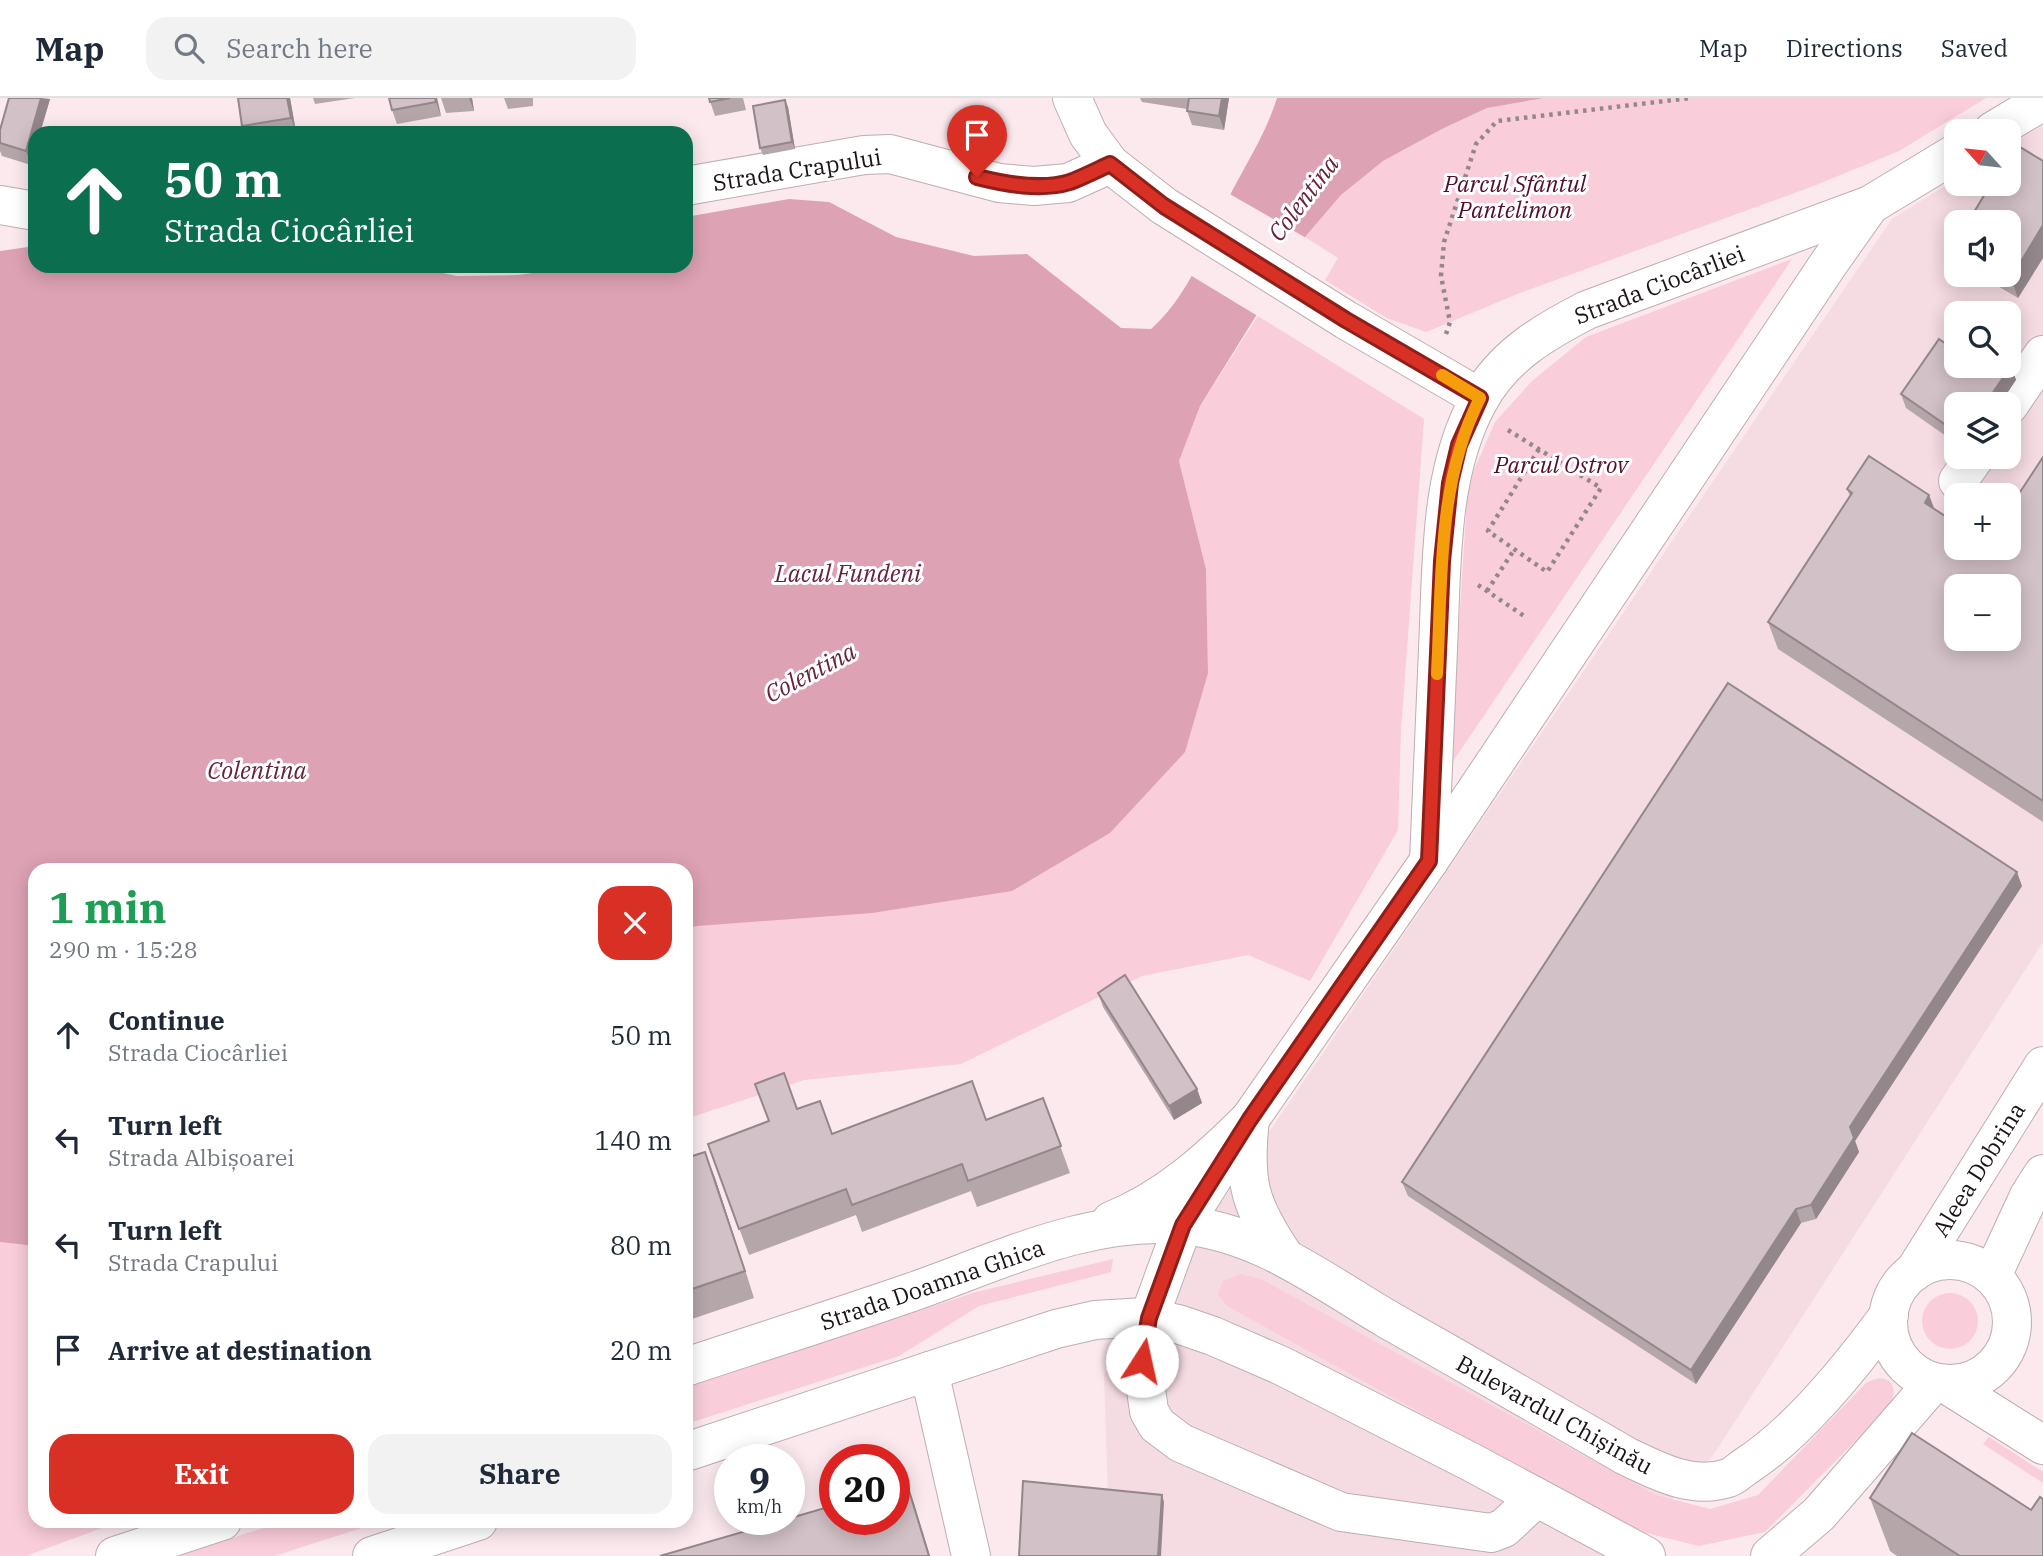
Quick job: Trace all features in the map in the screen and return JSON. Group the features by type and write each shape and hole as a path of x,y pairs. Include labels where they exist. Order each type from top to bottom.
{"main road":[{"path":"1072,98 1088,134 1110,164 1164,206 1346,320 1434,370 1477,404"},
{"path":"2013,119 2043,101"},
{"name":"Strada Crapului","path":"693,185 864,155 890,154 999,183 1034,186 1068,183 1110,164"},
{"name":"Strada Ciocârliei","path":"1429,861 1442,561 1450,483 1459,445 1477,404 1516,353 1554,326 1587,310 1870,205 1944,160"},
{"path":"0,205 28,210"},
{"name":"Strada Ciocârliei","path":"1250,1119 1429,861 1870,205"},
{"path":"2018,392 2043,355"},
{"name":"Aleea Dobrina","path":"1914,1272 2043,1066"},
{"path":"1250,1119 1183,1225 1149,1318 1142,1361 1149,1411 1157,1425 1181,1443 1341,1512 1491,1533 1504,1528 1536,1497"},
{"path":"1078,1234 1116,1219 1155,1198 1209,1159 1250,1119"},
{"path":"1250,1119 1246,1156 1247,1179 1257,1211 1284,1256"},
{"path":"1940,1383 1960,1384 1984,1375 2005,1353 2013,1319 2011,1308 1998,1282 2029,1196 2043,1174"},
{"name":"Strada Doamna Ghica","path":"693,1365 1078,1234 1123,1225 1183,1225"},
{"name":"Bulevardul Chișinău","path":"1183,1225 1219,1232 1284,1256 1358,1302 1626,1456 1666,1476 1696,1481 1728,1478 1777,1442 1839,1378 1889,1315 1896,1293 1914,1272"},
{"path":"1914,1272 1932,1263 1952,1260 1976,1265 2043,1314"},
{"path":"1889,1315 1890,1335 1898,1355 1915,1373 1940,1383 2043,1445"},
{"path":"693,1450 1056,1329 1117,1318 1149,1318 1213,1336 1282,1366 1646,1556"},
{"path":"929,1371 971,1556"},
{"path":"1770,1556 1819,1514 1940,1383"},
{"path":"115,1556 201,1528"},
{"path":"372,1556 457,1528"}],"path":[{"path":"1434,370 1450,322 1441,276 1444,242 1476,144 1497,121 1691,98"},
{"path":"1477,404 1539,449 1601,488 1547,572 1488,531 1539,449"},
{"path":"1487,591 1514,550"},
{"path":"1442,561 1524,616"}],"shaded area":[{"path":"2043,125 2043,942 1714,1454 1620,1556 1161,1556 1164,1502 1108,1496 1104,1374 1892,219 1944,186 1944,196 2021,196 2021,139"}],"green space":[{"name":"Parcul Sfântul Pantelimon","path":"1544,98 1986,98 1952,119 1944,119 1944,124 1899,151 1811,187 1520,293 1426,332 1387,318 1325,280 1338,258 1305,237 1341,195 1383,161 1487,108"},
{"name":"Parcul Ostrov","path":"1792,259 1450,766 1468,484 1495,422 1532,381 1586,337"},
{"path":"1258,316 1424,419 1401,730 1398,830 1310,981 1248,955 1142,976 961,1064 804,1080 693,1117 693,927 1012,891 1110,833 1208,673 1206,569 1179,461 1200,406"},
{"path":"0,1242 28,1245 28,1528 102,1528 26,1556 0,1556"},
{"path":"1113,1259 1111,1272 979,1306 899,1356 693,1422 693,1386 976,1292"},
{"path":"1240,1274 1261,1279 1656,1495 1710,1509 1758,1495 1866,1383 1886,1380 1890,1382 1894,1392 1889,1407 1765,1532 1699,1546 1634,1530 1227,1306 1218,1294 1223,1281"},
{"path":"1944,1293 1956,1293 1966,1297 1974,1305 1978,1321 1974,1337 1966,1345 1956,1349 1944,1349 1934,1345 1926,1337 1922,1327 1922,1315 1926,1305 1934,1297"},
{"path":"1989,1437 2043,1472 2043,1483 1983,1444"},
{"path":"263,1528 362,1528 274,1556 176,1556"}],"water":[{"name":"Lacul Fundeni","path":"1277,98 1544,98 1487,108 1442,129 1383,161 1341,195 1305,237 1200,406 1179,461 1206,569 1208,673 1185,752 1110,833 1012,891 872,913 693,927 693,863 28,863 28,1245 0,1242 0,251 28,247 28,273 443,273 457,276 693,273 693,216 789,199 829,202 896,237 974,256 1027,254 1121,328 1151,329 1165,315 1188,283"}],"pier":[{"path":"1228,193 1308,239 1261,318 1190,275"}],"building":[{"path":"9,98 41,98 33,126 28,126 26,151 0,143 0,130"},
{"path":"238,98 287,98 291,118 242,126"},
{"path":"389,98 435,98 436,102 392,110"},
{"path":"709,98 730,98 710,102"},
{"path":"1189,98 1222,98 1219,116 1187,111"},
{"path":"785,100 792,142 760,148 753,106"},
{"path":"2021,148 2043,161 2043,225 2021,261 2021,210 1975,210 1984,196 2021,196"},
{"path":"1939,339 1944,343 1944,378 2003,378 1993,392 1944,392 1944,424 1901,394"},
{"path":"1869,456 1929,495 1925,503 1944,515 1944,560 2021,560 2021,491 2043,457 2043,801 1768,622 1852,493 1847,489"},
{"path":"1728,683 2017,872 1850,1127 1854,1138 1811,1205 1796,1209 1691,1370 1402,1182"},
{"path":"1125,975 1197,1089 1169,1106 1098,993"},
{"path":"784,1073 797,1109 820,1101 832,1134 972,1081 986,1120 1043,1098 1061,1146 968,1181 962,1164 852,1205 846,1189 739,1229 708,1144 769,1121 755,1084"},
{"path":"705,1152 745,1271 693,1289 693,1156"},
{"path":"1912,1433 2031,1510 2040,1497 2043,1499 2043,1556 1960,1556 1870,1498"},
{"path":"1023,1481 1162,1495 1158,1556 1019,1556"},
{"path":"910,1494 929,1556 660,1556 732,1535 805,1535 805,1514 819,1510 819,1535 910,1535"}],"slow traffic":[{"path":"1437,674 1442,561 1450,483 1459,445 1480,398 1442,375"}],"route":[{"path":"977,177 999,183 1034,186 1068,183 1110,164 1164,206 1346,320 1480,398 1459,445 1450,483 1442,561 1429,861 1250,1119 1183,1225 1149,1318 1142,1361"}],"water label":[{"name":"Colentina","path":"1303,198"},
{"name":"Colentina","path":"810,672"},
{"name":"Colentina","path":"257,770"}]}
